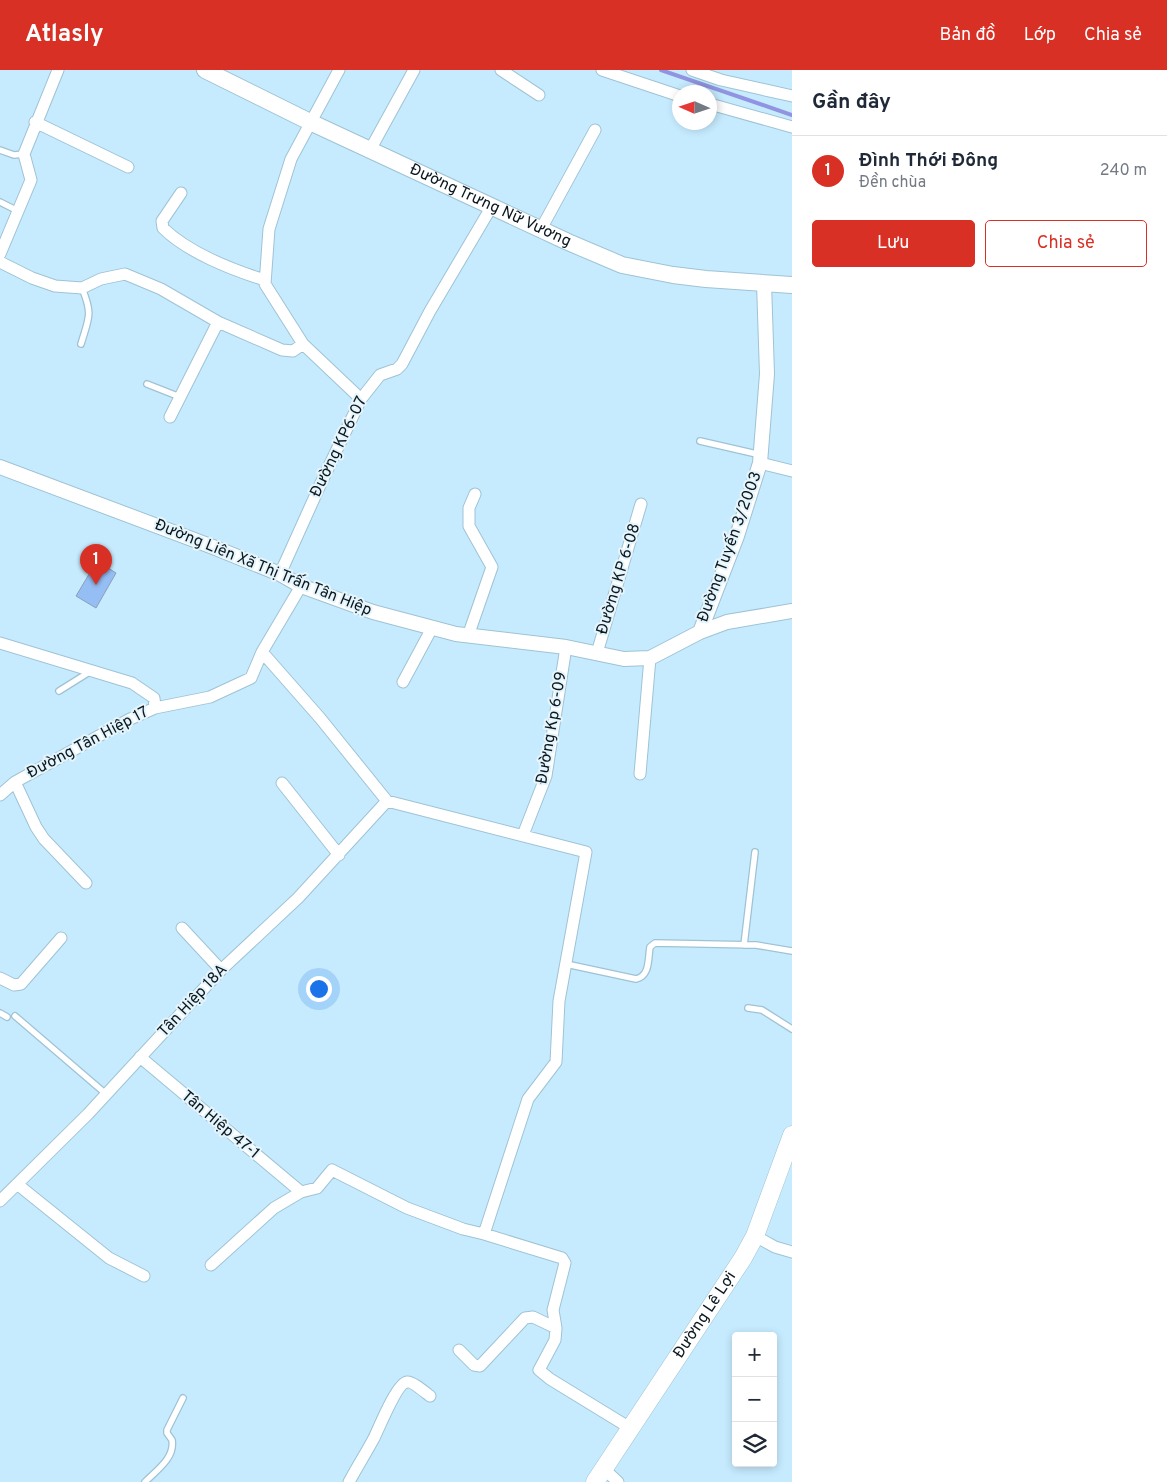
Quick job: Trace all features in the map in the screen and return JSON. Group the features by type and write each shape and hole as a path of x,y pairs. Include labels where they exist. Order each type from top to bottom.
{"main road":[{"name":"Đường Trưng Nữ Vương","path":"205,70 310,122 622,265 698,278 792,285"},
{"name":"Đường Lê Lợi","path":"599,1476 743,1258 755,1236 792,1135"}],"street":[{"path":"0,254 31,180 24,154 35,122 58,70"},
{"path":"339,70 291,159 269,229 265,284 302,344 362,399"},
{"path":"370,150 414,70"},
{"path":"501,70 539,95"},
{"path":"602,70 672,94"},
{"path":"692,70 721,80 792,96"},
{"path":"717,106 792,127"},
{"path":"35,122 128,167"},
{"path":"541,229 595,130"},
{"path":"181,192 162,221 163,228 175,239 192,249 237,270 265,280"},
{"name":"Đường KP6-07","path":"280,574 320,483 362,399 380,375 397,369 402,364 492,206"},
{"path":"0,262 32,278 54,286 82,288 101,279 125,274 161,289 218,322 282,350 293,351 302,344"},
{"name":"Đường Tuyến 3/2003","path":"700,632 736,536 760,459 767,374 764,283"},
{"path":"170,417 218,322"},
{"path":"760,459 792,471"},
{"name":"Đường Liên Xã Thị Trấn Tân Hiệp","path":"0,466 214,547 280,574 300,586 373,612 468,636 566,647 624,658 650,658 700,632 727,622 792,611"},
{"path":"468,636 492,567 469,526 469,508 475,494"},
{"name":"Đường KP 6-08","path":"597,653 641,504"},
{"name":"Đường Tân Hiệp 17","path":"0,795 15,782 128,720 155,708 210,697 251,678 262,652 300,586"},
{"path":"403,682 432,628"},
{"path":"0,643 132,683 154,698 155,708"},
{"name":"Đường Kp 6-09","path":"523,835 546,776 566,647"},
{"path":"262,652 320,718 387,801 586,852 559,1001 556,1062 528,1099 484,1234"},
{"path":"640,774 650,658"},
{"path":"15,782 36,827 44,839 86,883"},
{"path":"282,783 339,855"},
{"name":"Tân Hiệp 18A","path":"0,1201 106,1094 221,970 298,898 387,801"},
{"path":"182,928 221,970"},
{"path":"0,978 14,985 21,984 61,938"},
{"name":"Tân Hiệp 47-1","path":"140,1057 301,1192"},
{"path":"211,1265 274,1208 301,1192 317,1188 332,1170 407,1208 463,1229 562,1258 565,1260 565,1264 553,1308 556,1328 555,1340 539,1367 540,1372 630,1428"},
{"path":"17,1184 109,1258 144,1276"},
{"path":"755,1236 775,1247 792,1252"},
{"path":"459,1350 474,1364 480,1366 525,1318 533,1317 556,1328"},
{"path":"349,1482 374,1438 391,1402 402,1385 410,1382 430,1396"},
{"path":"599,1476 618,1482"}],"lane":[{"path":"0,150 14,155 24,154"},
{"path":"0,202 18,211"},
{"path":"81,344 90,316 90,309 82,288"},
{"path":"147,384 180,397"},
{"path":"700,441 760,459"},
{"path":"59,691 91,671"},
{"path":"744,945 755,852"},
{"path":"566,964 636,979 642,977 645,973 650,947 655,943 756,945 792,951"},
{"path":"748,1008 762,1010 792,1030"},
{"path":"0,1012 7,1017"},
{"path":"15,1016 106,1094"},
{"path":"145,1482 167,1460 172,1451 172,1440 167,1430 183,1398"}],"building":[{"path":"97,561 116,573 96,608 76,596"}],"waterway":[{"path":"661,70 792,115"}],"place":[{"name":"Đình Thới Đông","path":"96,585"}]}
